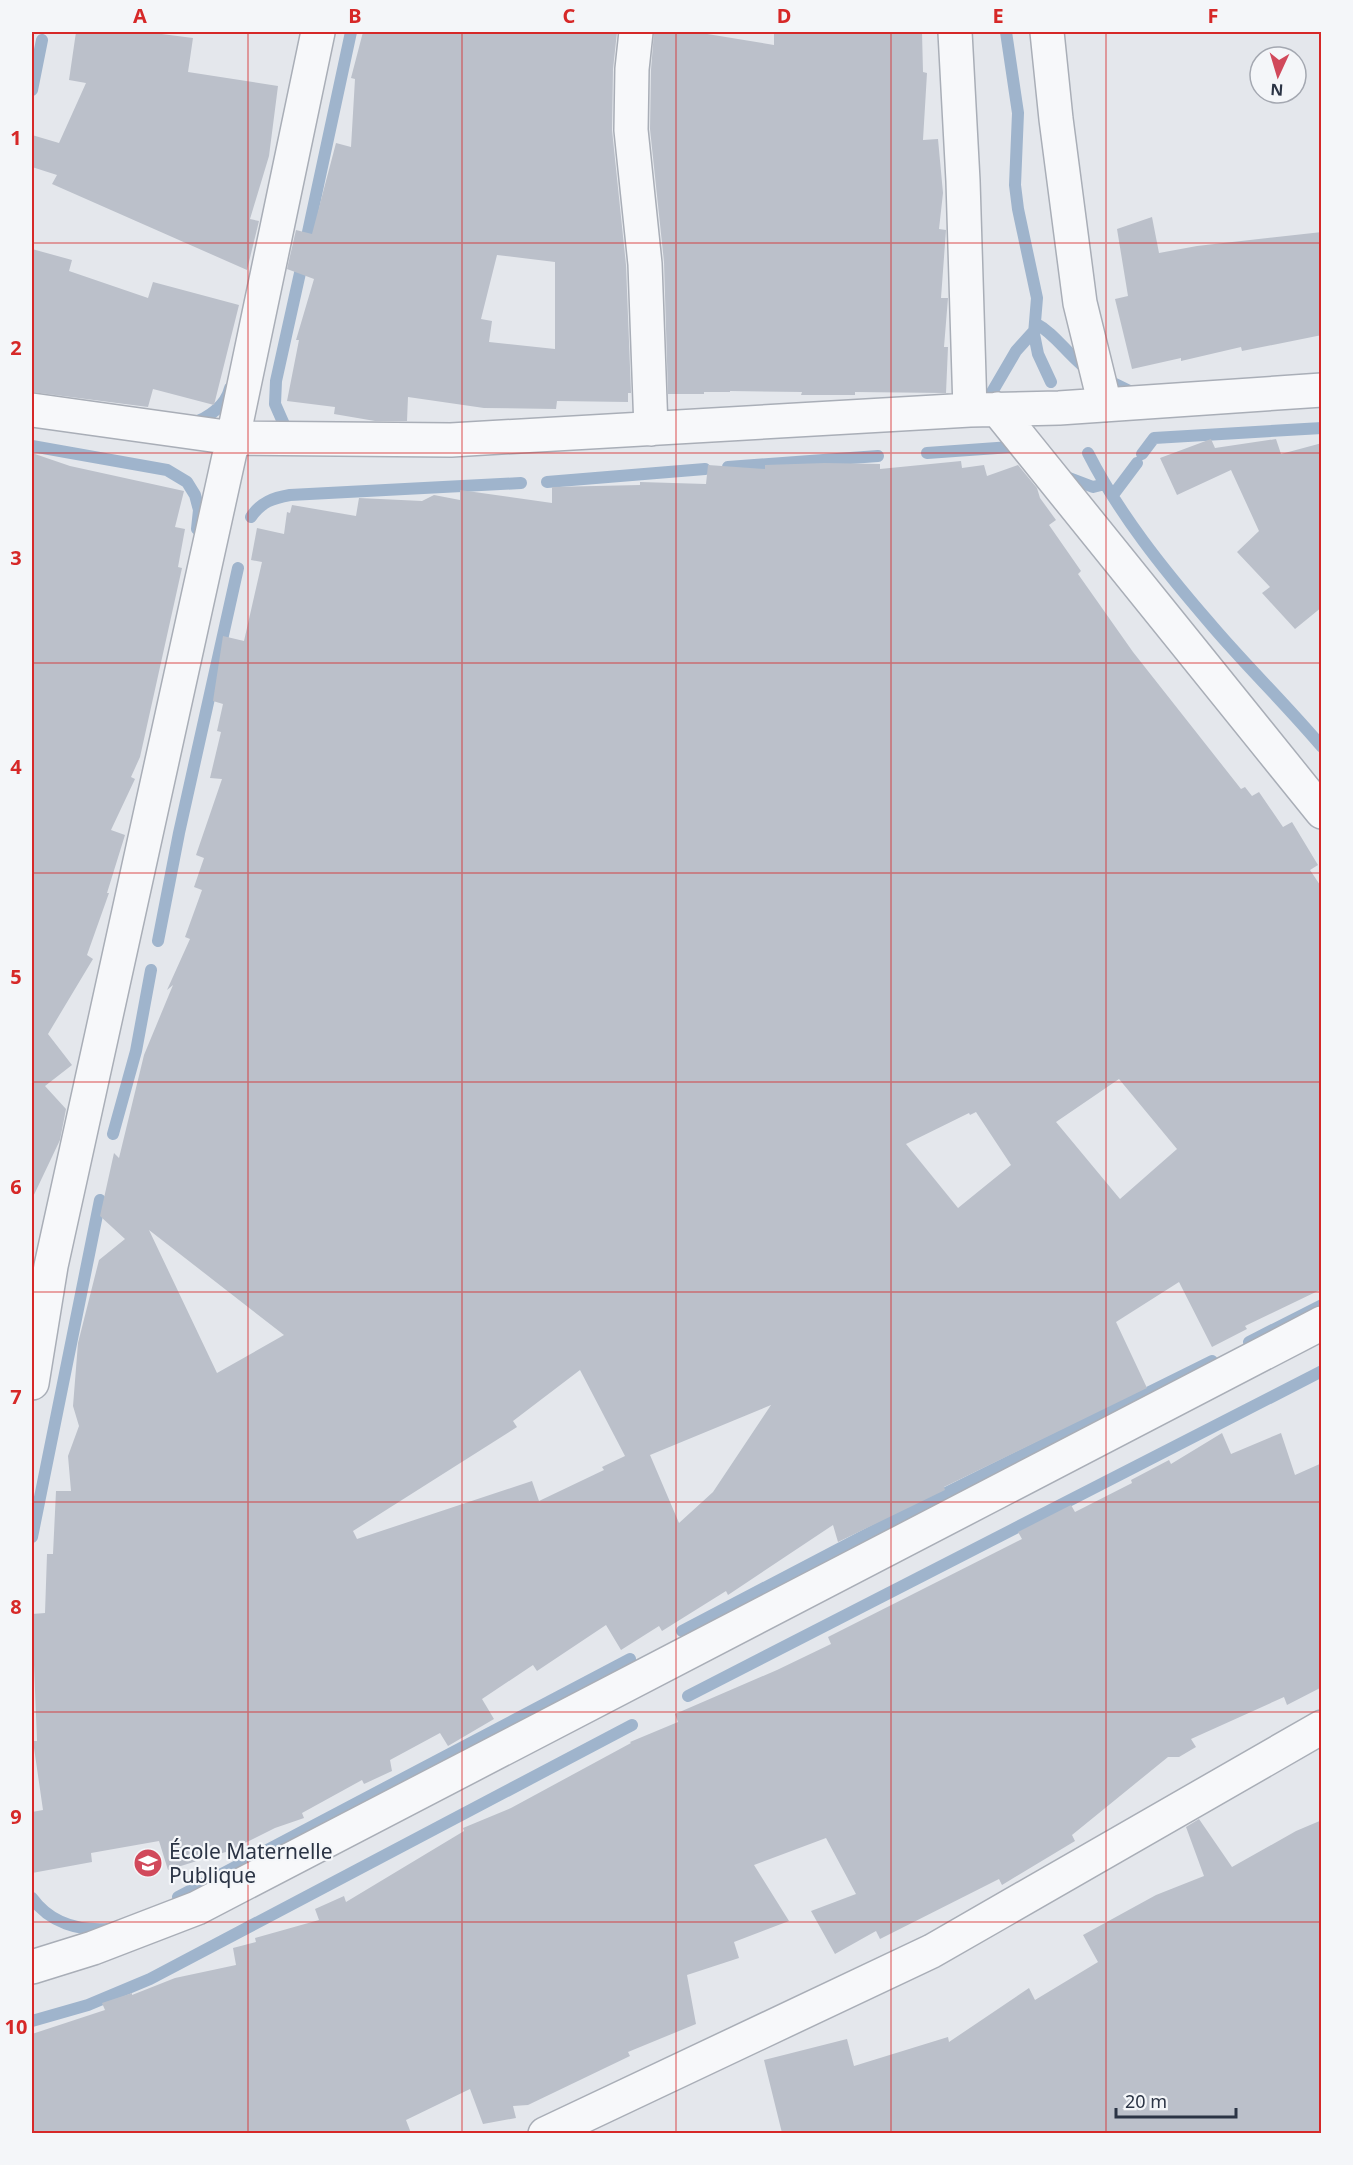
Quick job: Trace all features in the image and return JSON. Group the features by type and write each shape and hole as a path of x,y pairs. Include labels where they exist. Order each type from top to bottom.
{"street":[{"path":"32,1383 51,1266 233,438 318,32"},
{"path":"636,32 632,69 631,130 645,264 651,429"},
{"path":"955,32 963,180 983,409 1322,813"},
{"path":"1047,32 1080,303 1105,405"},
{"path":"32,410 233,438 451,440 983,409 1105,405 1322,390"},
{"path":"32,1966 93,1948 197,1908 1322,1323"},
{"path":"545,2133 932,1951 1322,1727"}],"building":[{"path":"76,32 146,32 193,38 188,72 278,86 269,156 250,219 259,221 247,270 52,184 57,175 32,167 32,135 59,143 86,83 69,80"},
{"path":"363,32 617,32 613,69 612,130 626,265 631,393 628,393 628,402 557,401 556,409 484,408 408,397 407,421 375,421 334,414 335,407 287,401 299,340 296,340 314,279 287,269 296,230 312,234 336,143 351,147 355,79 351,78","holes":["497,255 555,262 555,349 489,342 492,321 481,319"]},
{"path":"654,32 695,32 774,45 774,32 922,32 923,72 927,73 923,140 938,139 943,193 939,229 946,230 941,298 948,298 944,347 948,347 946,393 855,392 855,395 801,395 802,392 730,391 668,394 664,262 650,129"},
{"path":"1152,217 1159,253 1197,246 1322,232 1322,335 1242,351 1241,347 1181,361 1181,358 1132,369 1115,299 1128,296 1117,229"},
{"path":"32,249 72,260 69,271 148,298 153,282 239,305 214,405 153,389 148,407 32,392"},
{"path":"1211,439 1215,448 1276,439 1281,454 1322,443 1322,607 1295,629 1262,593 1270,587 1237,552 1259,531 1231,470 1177,495 1160,458"},
{"path":"32,453 70,466 184,491 175,527 185,529 178,567 182,568 140,757 131,777 135,779 111,830 125,835 107,893 109,893 87,955 93,959 48,1034 72,1065 45,1086 66,1109 60,1140 32,1199"},
{"path":"961,461 962,468 984,465 987,476 1018,465 1037,488 1040,498 1056,520 1049,525 1081,571 1078,574 1133,652 1241,789 1245,787 1252,796 1259,792 1283,827 1292,822 1318,865 1310,870 1322,888 1322,1289 1245,1326 1247,1329 1212,1347 1179,1282 1116,1322 1147,1388 944,1487 945,1490 838,1542 833,1525 728,1595 726,1591 662,1631 659,1626 621,1650 606,1625 537,1671 533,1665 482,1699 494,1719 448,1746 440,1733 390,1760 392,1771 364,1784 362,1780 302,1813 304,1818 275,1828 229,1851 168,1870 159,1841 91,1853 92,1862 32,1873 32,1812 43,1810 33,1741 37,1741 32,1614 45,1613 47,1554 53,1554 56,1491 71,1491 68,1456 79,1426 73,1406 78,1343 99,1260 125,1239 100,1216 114,1153 119,1158 144,1055 173,985 167,990 190,939 185,937 202,890 194,887 204,858 196,855 222,779 210,778 221,732 217,731 223,704 213,701 223,636 244,641 262,562 251,560 257,528 284,534 287,512 290,513 292,505 356,516 359,498 422,501 434,495 460,500 460,490 552,503 552,487 640,485 640,482 706,484 708,465 765,469 765,465 880,464 880,469","holes":["1119,1079 1177,1149 1120,1199 1056,1122","976,1112 1011,1165 958,1208 906,1144 969,1113 970,1115","149,1230 284,1335 217,1373","580,1370 625,1456 602,1467 604,1470 539,1501 532,1481 357,1539 353,1531 517,1427 513,1421","771,1405 713,1492 679,1523 650,1455"]},
{"path":"1222,1433 1231,1454 1281,1433 1295,1475 1322,1463 1322,1687 1287,1705 1284,1697 1191,1739 1196,1747 1179,1757 1168,1757 1072,1835 1075,1841 1002,1885 999,1879 880,1939 876,1931 835,1954 811,1911 856,1894 826,1838 754,1865 789,1921 734,1942 739,1958 687,1975 696,2024 628,2052 630,2056 528,2105 513,2106 516,2118 483,2124 470,2089 406,2120 411,2133 32,2133 32,2034 105,2010 102,2003 132,1993 132,1995 175,1978 236,1965 233,1948 256,1942 255,1938 319,1920 315,1909 344,1896 346,1902 464,1831 463,1828 511,1808 630,1742 678,1722 675,1714 831,1644 828,1637 1022,1539 1018,1532 1071,1505 1075,1512 1132,1483 1131,1480 1169,1460 1171,1464"},
{"path":"1199,1819 1232,1867 1296,1831 1322,1820 1322,2133 782,2133 764,2060 847,2039 854,2066 948,2037 949,2042 1029,1988 1035,2000 1098,1962 1083,1935 1156,1895 1204,1876 1186,1827"}],"waterway":[{"path":"308,232 351,32"},
{"path":"1006,32 1018,113 1015,185 1037,298 1034,334 1038,354 1051,382"},
{"path":"32,90 42,40"},
{"path":"291,435 275,404 276,381 300,273"},
{"path":"1035,323 1088,369 1133,393 1136,392"},
{"path":"978,400 988,399 1016,351 1034,331"},
{"path":"192,423 216,410 225,400 230,388"},
{"path":"1142,454 1154,438 1322,428"},
{"path":"32,446 167,470 187,482 195,495 199,510 197,529"},
{"path":"927,453 1011,447 1021,452"},
{"path":"1088,453 1128,520 1159,562 1191,602 1322,747"},
{"path":"728,467 878,456"},
{"path":"1113,495 1137,463"},
{"path":"547,482 705,469"},
{"path":"1064,476 1093,487 1105,484"},
{"path":"251,517 268,502 290,495 521,483"},
{"path":"158,941 179,833 238,568"},
{"path":"113,1134 136,1051 151,970"},
{"path":"32,1537 100,1200"},
{"path":"1249,1342 1322,1305"},
{"path":"682,1631 944,1494 1212,1361"},
{"path":"688,1696 1322,1371"},
{"path":"178,1897 630,1659"},
{"path":"32,2021 88,2005 150,1979 632,1725"},
{"path":"32,1898 47,1914 66,1924 87,1929 109,1929"}],"place":[{"name":"École Maternelle Publique","path":"148,1863"}]}
